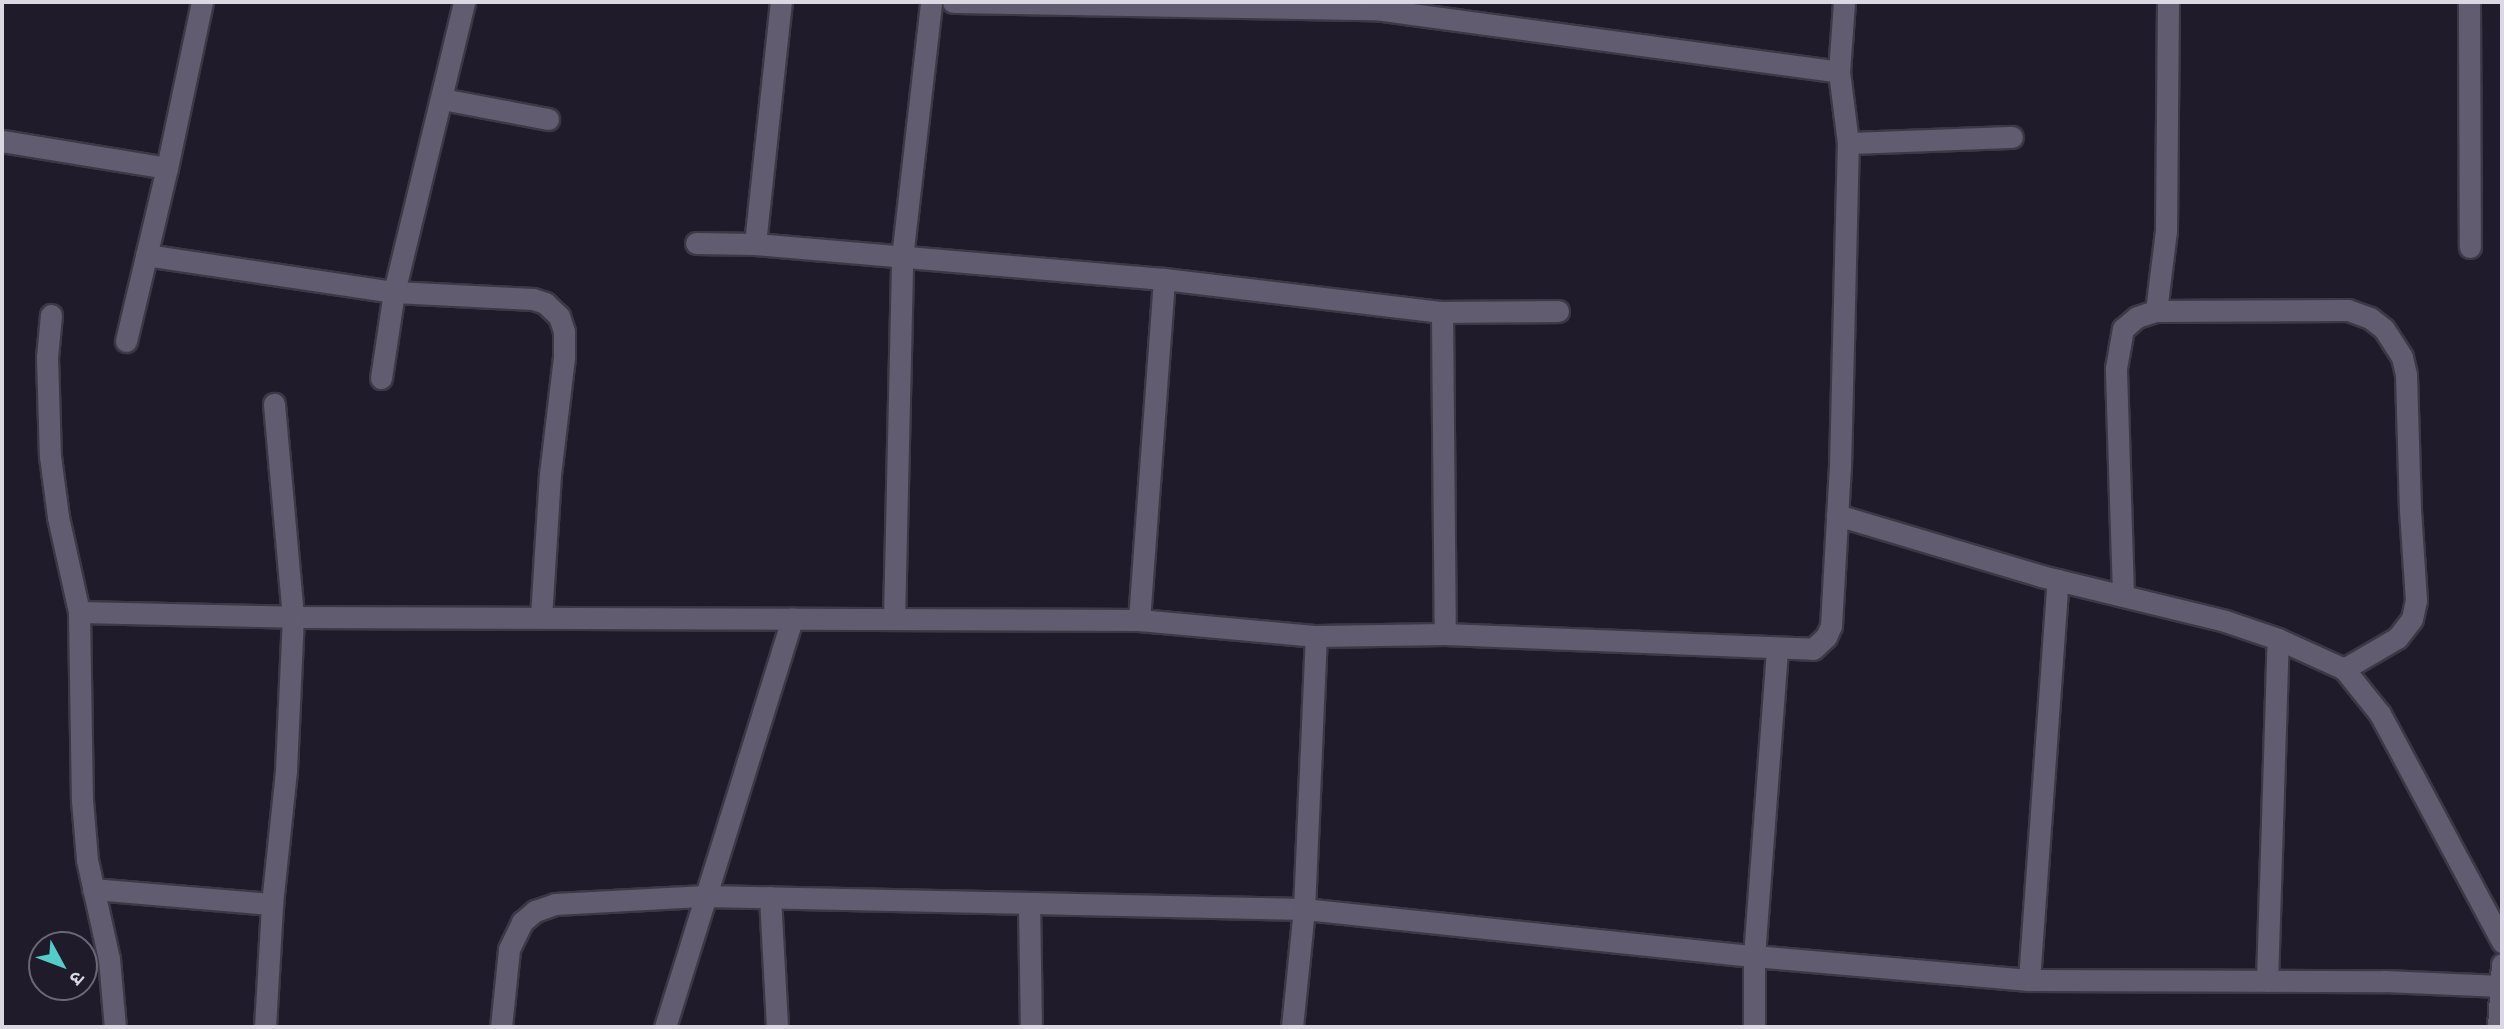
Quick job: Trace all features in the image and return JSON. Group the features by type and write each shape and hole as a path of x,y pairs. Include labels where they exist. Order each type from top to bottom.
{"street":[{"path":"126,341 167,168 202,2"},
{"path":"381,378 394,292 464,2"},
{"path":"755,244 781,2"},
{"path":"894,619 902,258 931,2"},
{"path":"953,2 1375,5 1839,72"},
{"path":"79,612 293,617 1139,620 1316,636 1445,634 1813,649 1826,637 1831,626 1837,515 1848,143 1839,72 1843,2"},
{"path":"2156,312 2166,231 2168,2"},
{"path":"2469,2 2470,247"},
{"path":"442,99 548,120"},
{"path":"1848,143 2012,136"},
{"path":"2,141 167,168"},
{"path":"696,243 755,244 1164,279 1442,312 1558,311"},
{"path":"146,255 394,292 533,299 545,303 559,316 564,331 564,356 550,474 541,617"},
{"path":"1139,620 1164,279"},
{"path":"2123,594 2116,368 2123,330 2137,317 2156,312 2348,310 2370,318 2395,343 2406,375 2416,600 2412,619 2397,638 2344,669"},
{"path":"1442,312 1445,634"},
{"path":"51,315 47,357 50,456 58,517 79,612 82,800 87,860 109,959 115,1027"},
{"path":"265,1027 272,904 286,770 293,617 274,404"},
{"path":"1837,515 2059,579 2225,621 2278,639 2344,669 2380,714 2502,942"},
{"path":"2029,980 2059,579"},
{"path":"665,1027 792,618"},
{"path":"1292,1027 1304,909 1316,636"},
{"path":"2267,981 2278,639"},
{"path":"1754,1027 1754,956 1777,648"},
{"path":"93,889 272,904"},
{"path":"501,1027 509,949 522,922 535,911 555,904 705,896 1304,909 1754,956 2029,980 2501,986"},
{"path":"769,897 777,1027"},
{"path":"1029,903 1031,1027"},
{"path":"2498,1027 2502,964"}]}
